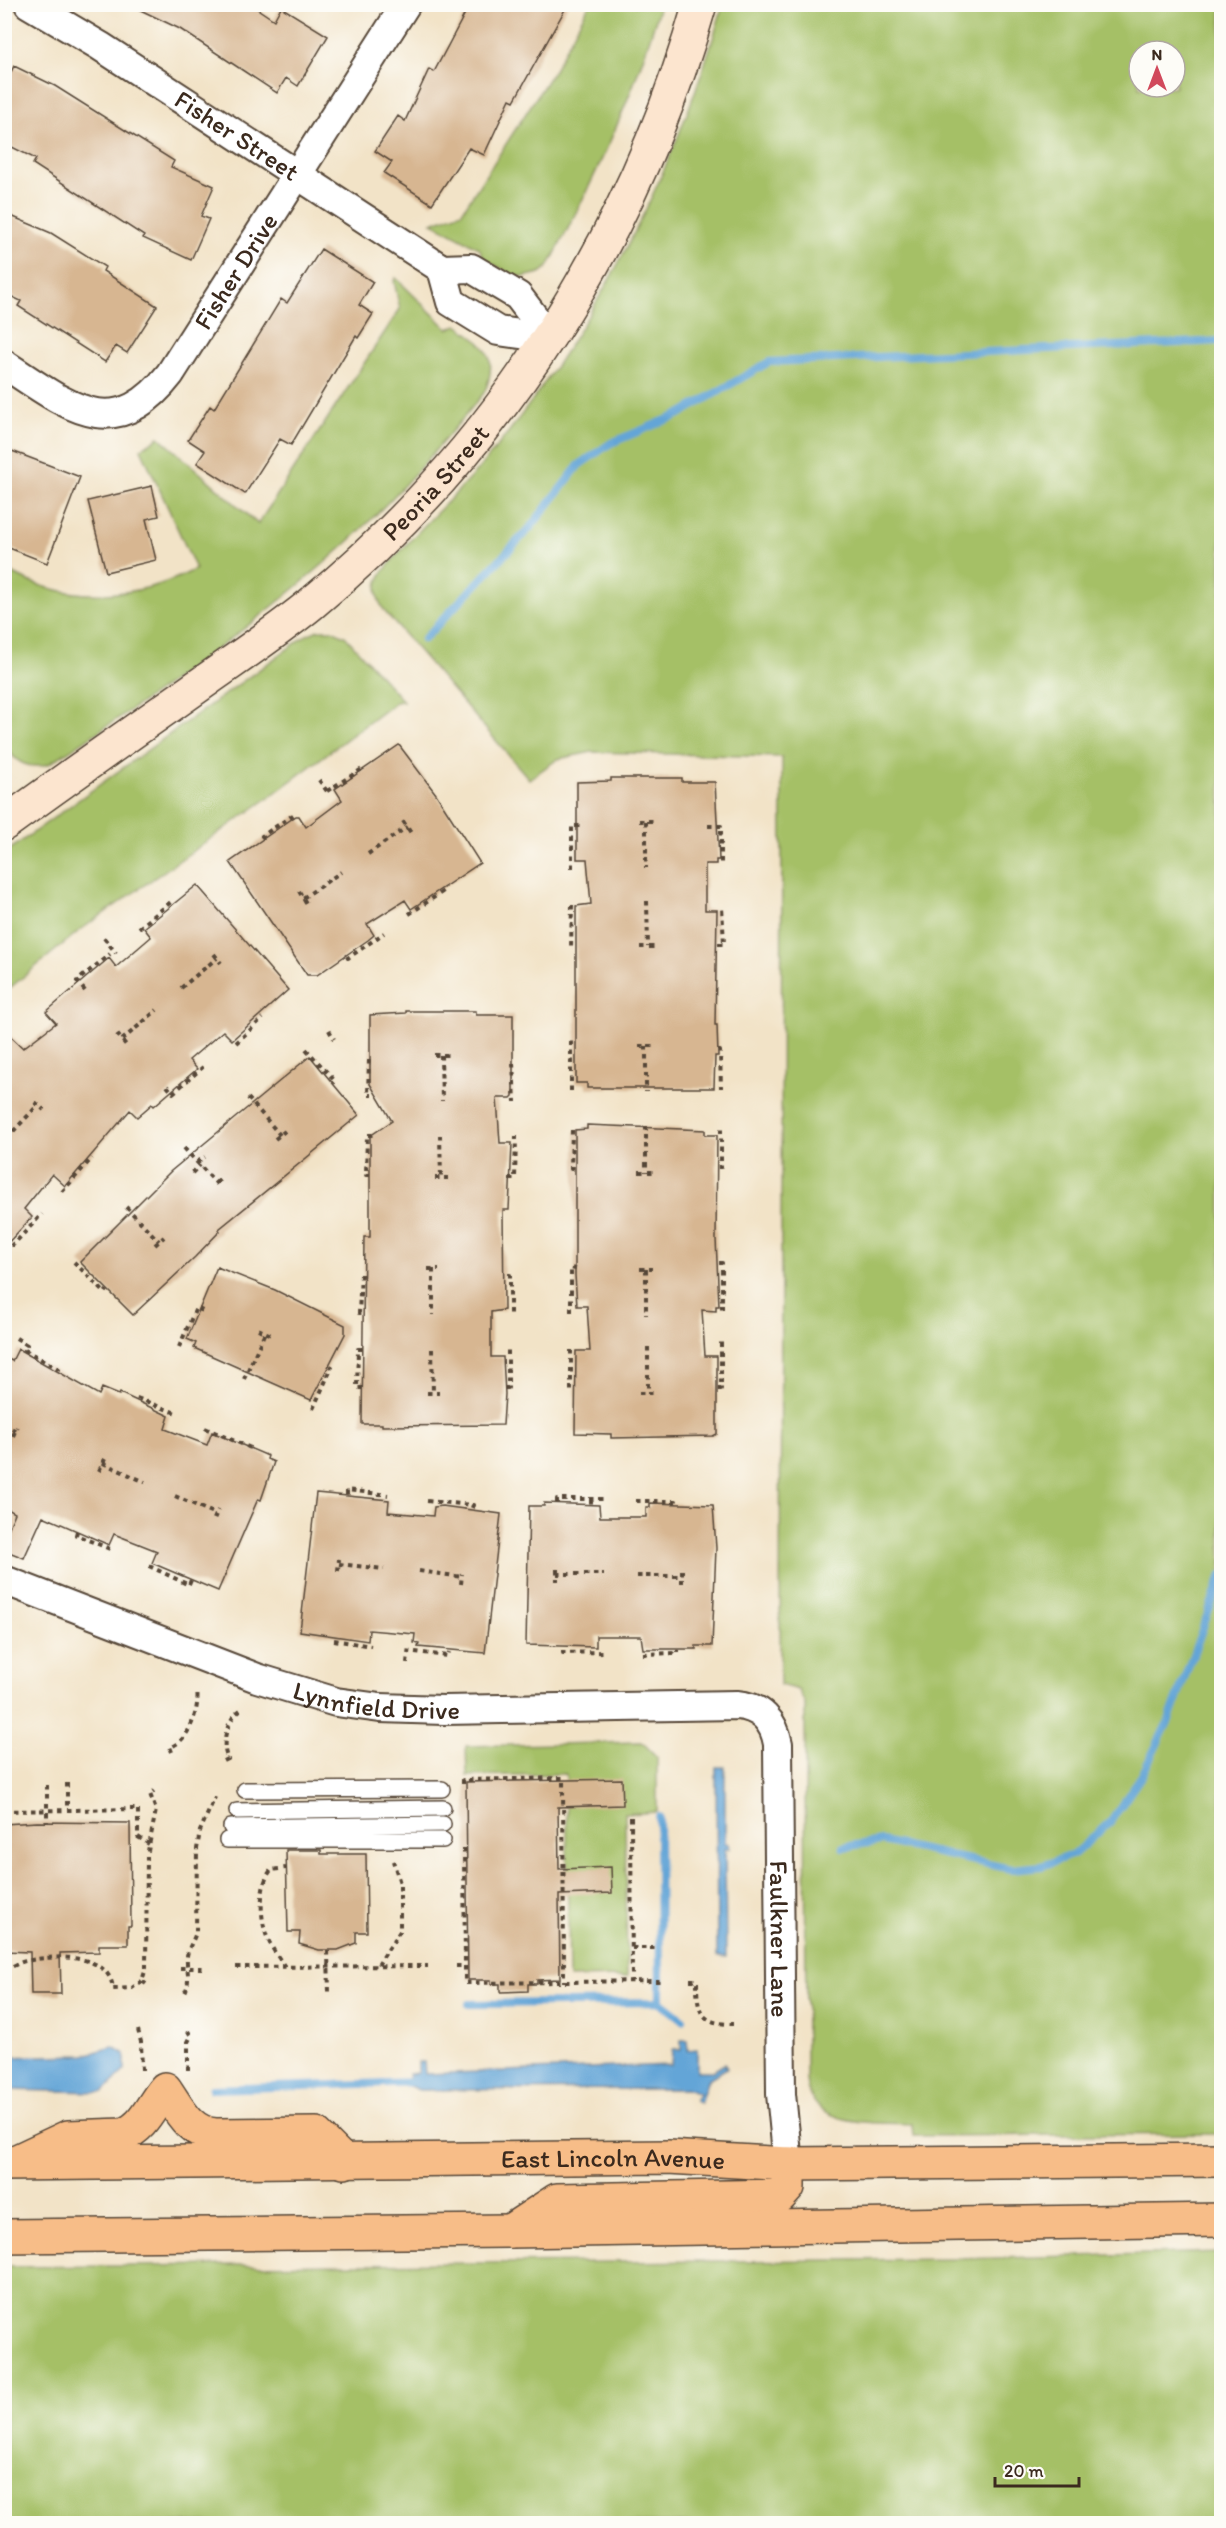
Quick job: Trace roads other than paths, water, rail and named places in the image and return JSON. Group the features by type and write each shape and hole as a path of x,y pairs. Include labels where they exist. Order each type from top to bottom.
{"main road":[{"name":"Peoria Street","path":"4,824 279,628 335,583 396,526 454,463 512,392 550,338 604,244 635,183 672,92 700,4"},
{"path":"8,2164 68,2137 123,2135 132,2132 141,2124 165,2089 189,2123 200,2132 215,2135 316,2134 344,2162"},
{"name":"East Lincoln Avenue","path":"8,2164 668,2157 788,2164 1221,2160"},
{"path":"510,2232 558,2200 780,2196 788,2187 788,2164"},
{"path":"4,2236 510,2232 1221,2220"}],"street":[{"name":"Fisher Street","path":"29,4 91,41 442,269"},
{"name":"Fisher Drive","path":"4,364 68,405 88,413 109,415 137,406 154,394 170,374 406,4"},
{"path":"471,268 518,296 550,338 498,331 451,302 442,269 471,268"},
{"name":"Lynnfield Drive","path":"4,1580 257,1678 336,1702 380,1708 444,1710 737,1705 755,1709 767,1717"},
{"name":"Faulkner Lane","path":"767,1717 773,1726 778,1744 781,2094 788,2164"}],"lane":[{"path":"245,1790 442,1789"},
{"path":"237,1811 443,1808"},
{"path":"443,1824 229,1834 443,1840"}],"water":[{"path":"716,1767 725,1767 725,1843 729,1844 729,1849 725,1849 726,1957 717,1956"},
{"path":"681,2040 687,2040 688,2050 697,2049 697,2071 713,2071 724,2064 727,2068 708,2079 700,2103 695,2101 699,2093 690,2089 419,2090 409,2086 409,2074 418,2073 418,2062 424,2062 425,2074 671,2065 672,2050 681,2050"},
{"path":"113,2047 125,2054 125,2070 103,2092 5,2090 5,2057 84,2055"}],"waterway":[{"path":"424,639 530,528 579,465 611,443 678,415 769,362 1222,341"},
{"path":"843,1847 882,1841 1011,1869 1042,1866 1074,1854 1110,1822 1142,1775 1169,1720 1222,1575"},
{"path":"659,1817 660,2002"},
{"path":"469,2004 660,2002 683,2020"},
{"path":"212,2089 418,2082"}]}
